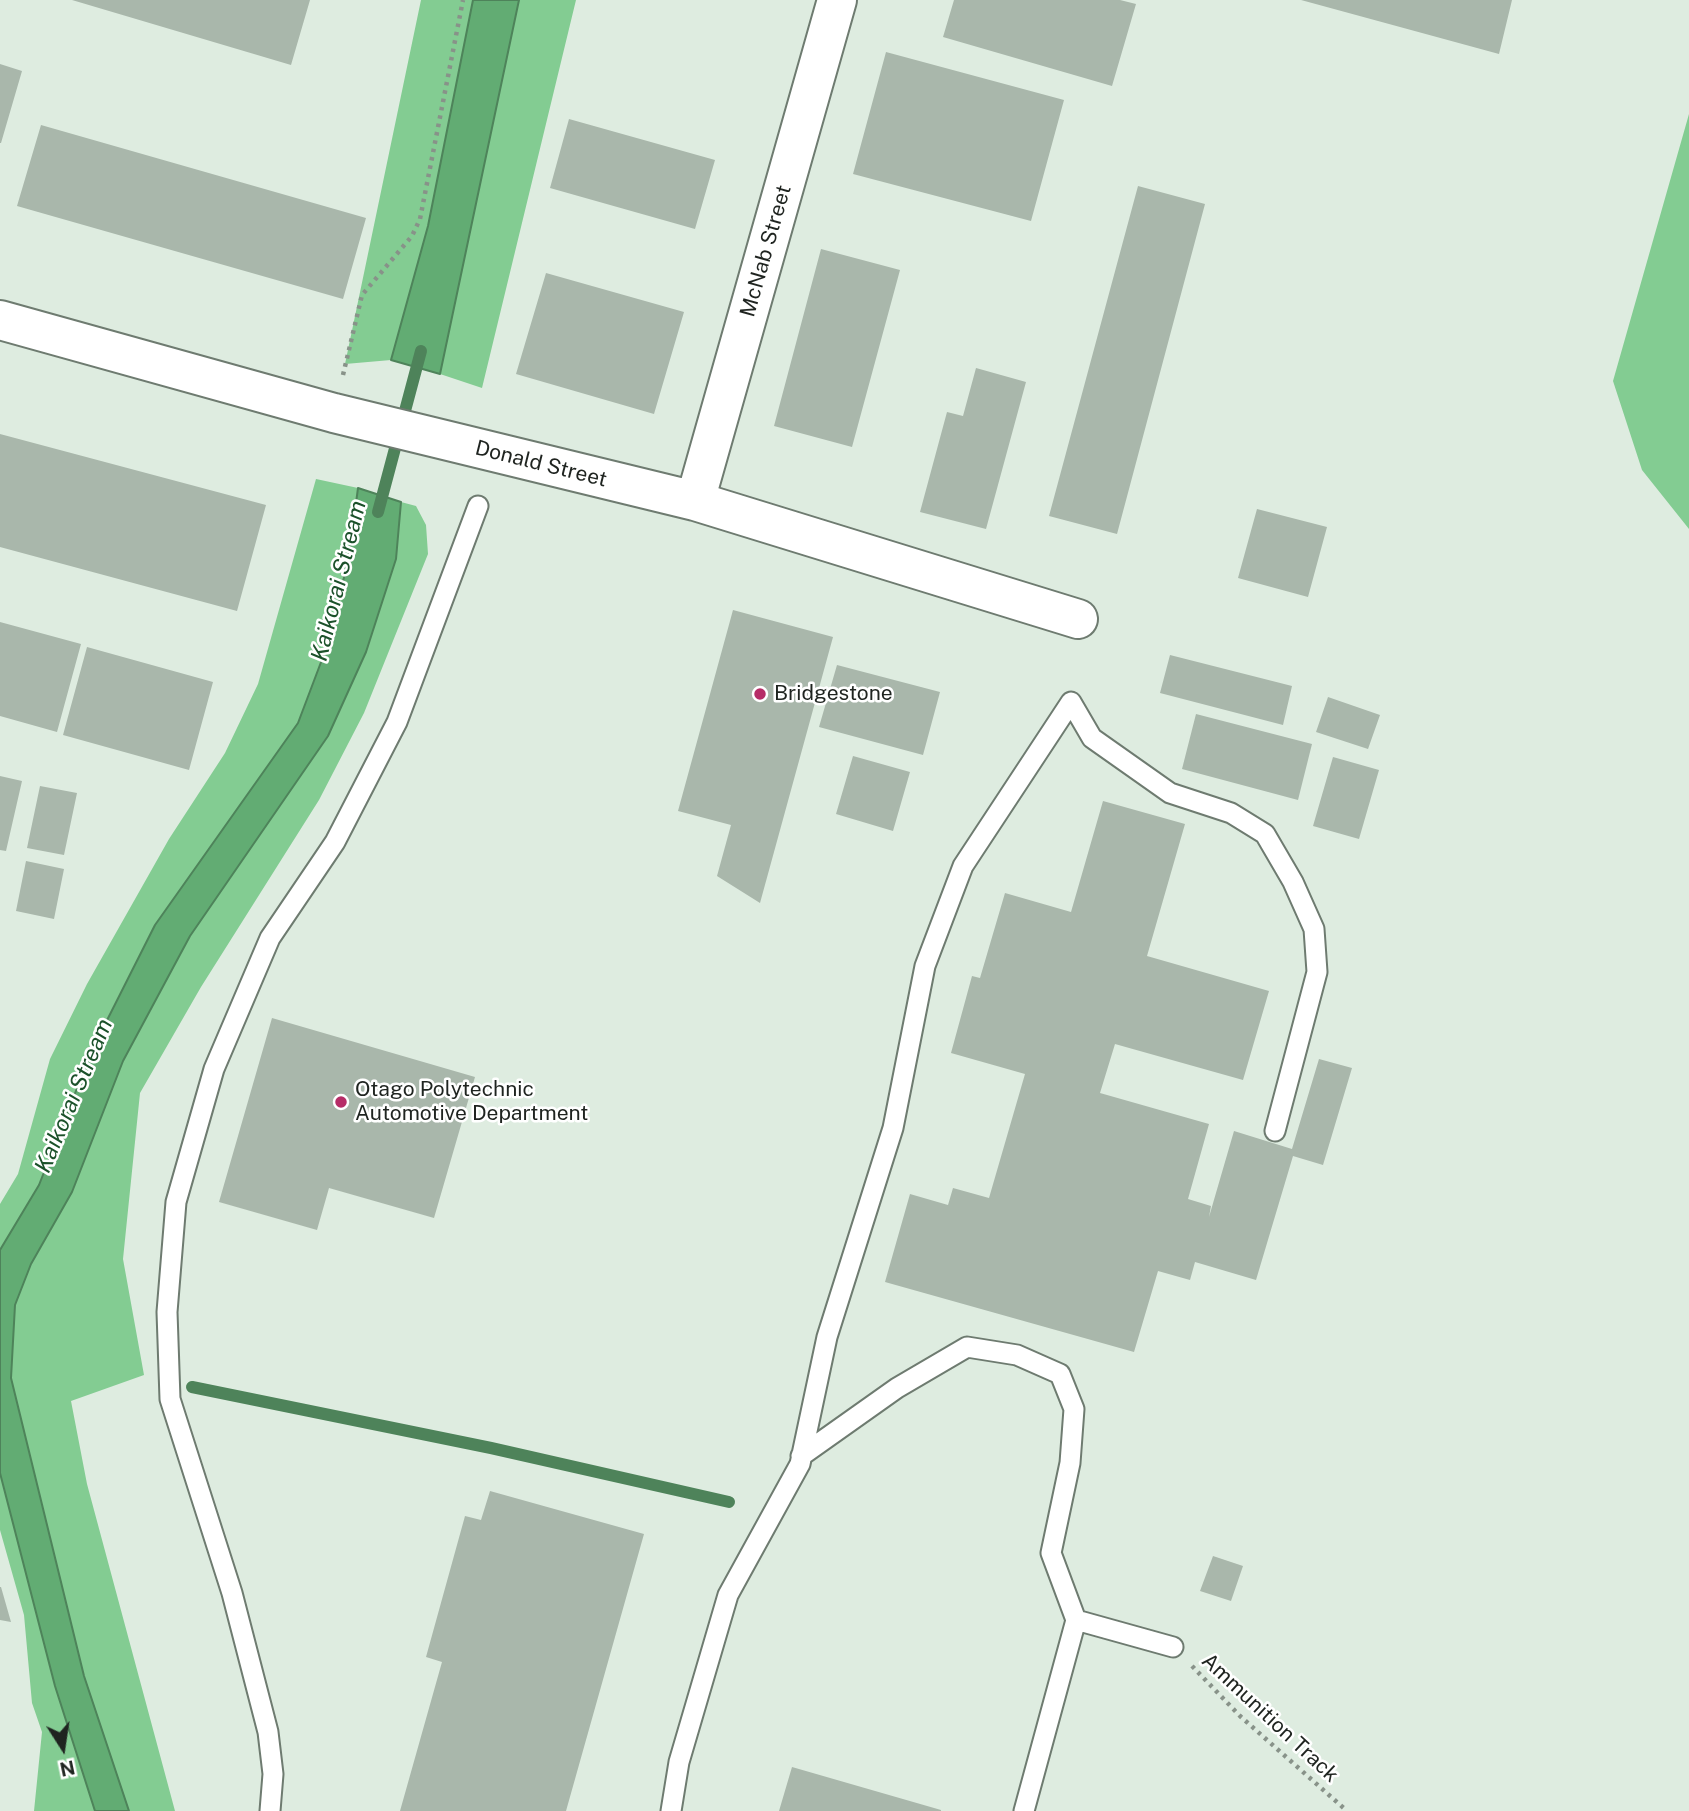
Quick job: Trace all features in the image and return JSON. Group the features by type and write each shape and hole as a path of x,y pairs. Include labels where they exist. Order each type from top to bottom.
{"street":[{"name":"McNab Street","path":"695,501 836,0"},
{"name":"Donald Street","path":"0,320 334,413 695,501 1079,619"}],"lane":[{"path":"270,1811 273,1774 268,1732 232,1592 170,1399 167,1312 176,1202 214,1069 270,938 335,842 397,722 478,506"},
{"path":"671,1811 679,1762 728,1595 800,1464 827,1338 893,1128 925,966 963,866 1070,702 1092,738 1170,793 1231,813 1265,834 1293,882 1314,929 1317,972 1275,1131"},
{"path":"801,1456 897,1388 967,1347 1017,1355 1060,1374 1074,1409 1070,1463 1051,1553 1076,1620 1024,1811"},
{"path":"1076,1620 1174,1647"}],"path":[{"path":"334,413 362,295 412,236 420,219 463,0"},
{"name":"Ammunition Track","path":"1174,1647 1240,1716 1347,1811"}],"shaded area":[{"path":"421,0 473,0 428,226 391,360 345,364"},
{"path":"519,0 576,0 482,388 440,374"},
{"path":"1689,114 1689,529 1642,470 1613,381"},
{"path":"316,479 358,488 349,556 329,641 298,723 155,925 92,1050 39,1185 0,1250 0,1204 18,1174 50,1059 87,984 169,839 225,753 258,684"},
{"path":"401,502 416,506 426,525 428,554 364,713 319,800 201,987 140,1093 123,1259 144,1375 71,1401 87,1484 175,1811 129,1811 84,1676 11,1378 15,1305 31,1264 72,1192 121,1059 396,559"},
{"path":"0,1473 55,1686 95,1811 34,1811 42,1732 32,1703 24,1615 0,1530"}],"water":[{"path":"473,0 519,0 440,374 391,360 428,226"},
{"path":"358,488 401,502 396,559 366,652 328,736 190,936 123,1061 72,1192 31,1264 15,1305 11,1378 84,1676 129,1811 95,1811 55,1686 0,1473 0,1250 39,1185 92,1050 155,925 298,723 329,641 349,556"}],"building":[{"path":"72,0 310,0 291,65"},
{"path":"954,0 1120,0 1136,4 1112,86 943,37"},
{"path":"1301,0 1512,0 1499,54"},
{"path":"886,52 1064,100 1031,221 853,174"},
{"path":"0,64 22,71 1,143 0,143"},
{"path":"569,119 715,160 695,229 550,188"},
{"path":"41,125 366,218 343,299 17,206"},
{"path":"1138,186 1205,204 1117,534 1049,516"},
{"path":"821,249 900,270 852,447 774,426"},
{"path":"546,273 684,312 654,414 516,374"},
{"path":"976,368 1026,382 986,529 920,512 947,412 963,416"},
{"path":"0,434 266,505 237,611 0,547"},
{"path":"1257,509 1327,527 1308,597 1238,578"},
{"path":"733,610 833,637 760,903 717,876 731,825 678,811"},
{"path":"0,622 81,644 57,732 0,716"},
{"path":"87,647 213,682 189,770 63,735"},
{"path":"1170,655 1292,686 1283,725 1160,693"},
{"path":"837,665 940,692 923,755 819,727"},
{"path":"1328,697 1380,715 1368,749 1316,732"},
{"path":"1196,714 1312,744 1298,800 1182,769"},
{"path":"853,756 910,772 893,831 836,814"},
{"path":"1333,757 1379,770 1359,839 1313,826"},
{"path":"0,776 22,781 6,851 0,850"},
{"path":"40,786 77,793 64,855 27,848"},
{"path":"1103,801 1185,824 1147,956 1269,991 1243,1080 1115,1044 1100,1093 1209,1124 1188,1199 1211,1206 1209,1217 1234,1131 1292,1149 1319,1059 1352,1068 1323,1165 1293,1156 1256,1280 1195,1262 1190,1280 1158,1271 1134,1352 885,1282 910,1194 948,1205 953,1188 989,1198 1025,1074 951,1053 972,976 980,978 1005,893 1071,912"},
{"path":"26,861 64,869 54,919 16,911"},
{"path":"272,1018 475,1077 434,1218 329,1188 317,1230 219,1202"},
{"path":"490,1491 644,1534 566,1811 400,1811 442,1662 426,1657 465,1516 481,1520"},
{"path":"1213,1556 1243,1566 1231,1601 1200,1591"},
{"path":"1,1587 11,1622 0,1620"},
{"path":"792,1767 941,1810 941,1811 779,1811"}],"waterway":[{"name":"Kaikorai Stream","path":"378,512 421,351"},
{"path":"192,1387 491,1448 729,1502"}],"place":[{"name":"Bridgestone","path":"760,694"},
{"name":"Otago Polytechnic Automotive Department","path":"341,1102"}]}
